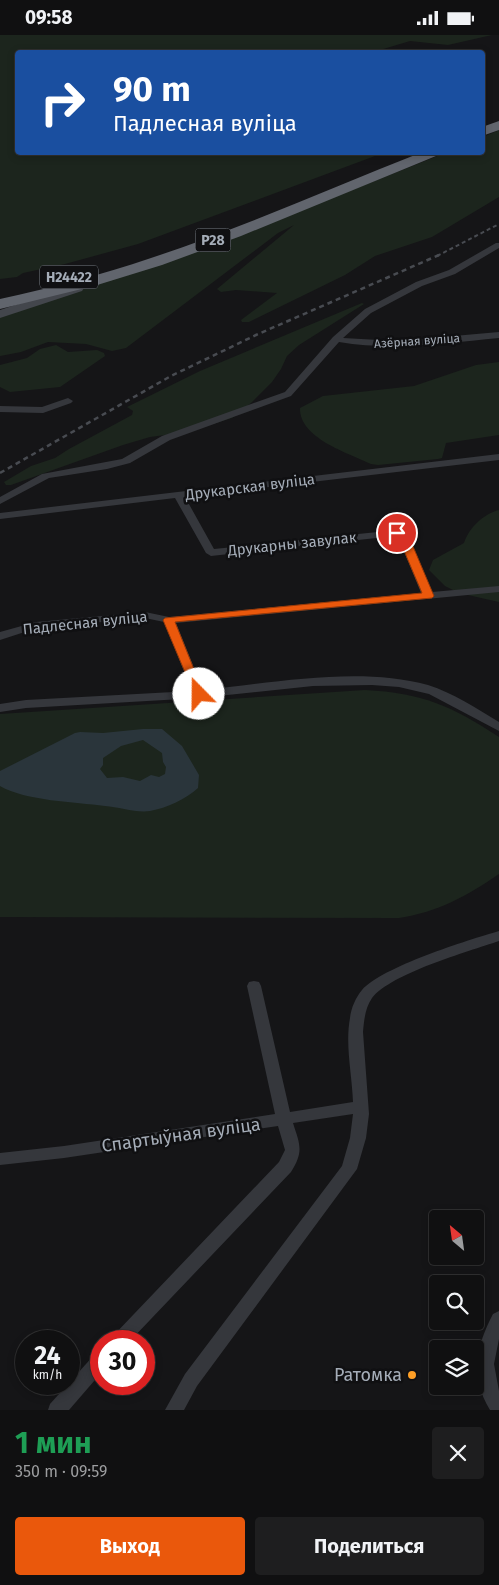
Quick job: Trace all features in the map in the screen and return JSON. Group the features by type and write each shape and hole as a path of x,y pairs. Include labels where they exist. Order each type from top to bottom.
{"highway":[{"path":"485,123 499,117"},
{"path":"485,130 499,125"},
{"name":"Р28","path":"0,297 75,279 138,259 239,222 406,155"},
{"name":"Р28","path":"0,304 118,274 223,237 426,155"},
{"name":"Н24422","path":"0,289 59,279 138,259"}],"street":[{"path":"0,501 46,476 126,461 166,438 288,394 356,319 379,303 452,271 499,245"},
{"name":"Н24422","path":"0,314 118,274"},
{"name":"Азёрная вуліца","path":"336,339 353,343 383,345 499,335"},
{"path":"0,409 43,410 68,401"},
{"name":"Друкарская вуліца","path":"0,516 499,457"},
{"name":"Друкарны завулак","path":"178,495 212,553 397,533 404,537 428,596"},
{"name":"Падлесная вуліца","path":"0,636 36,625 144,615 169,620 499,589"},
{"path":"169,620 199,694"},
{"path":"0,708 26,704 199,694 335,682 404,685 425,689 442,696 499,727"},
{"path":"174,1410 191,1380 234,1325 348,1169 356,1149 362,1107 357,1021 361,1002 368,993 386,981 412,969 499,936"},
{"path":"129,1330 291,1159 293,1150 284,1120 254,986"},
{"name":"Спартыўная вуліца","path":"0,1159 284,1120 362,1107"},
{"path":"499,1319 492,1332 486,1352 484,1373 487,1386 499,1409"},
{"path":"57,1410 90,1372"}],"shaded area":[{"path":"0,35 492,35 448,45 410,41 380,50 15,50 15,155 378,155 138,244 65,264 23,273 17,277 0,279"},
{"path":"499,130 499,197 432,237 375,256 345,275 249,322 242,322 241,320 277,293 236,290 221,292 217,289 294,225 278,233 126,348 112,351 86,344 48,342 21,352 0,356 0,317 236,236 440,155 485,155 485,136"},
{"path":"362,303 364,304 299,345 287,356 272,382 251,403 232,418 188,432 150,437 123,445 11,485 6,485 4,482 31,466 55,458 132,415 133,411 127,407 200,371"},
{"path":"56,345 68,352 97,350 104,353 105,356 60,387 10,392 0,387 0,365 27,358 40,349"},
{"path":"499,362 499,435 446,443 442,458 378,465 371,464 326,443 307,428 302,419 300,408 323,396 414,386 476,365"},
{"path":"499,510 499,602 459,593 445,586 429,570 433,560 464,543 469,532 477,522"},
{"path":"365,690 403,694 436,703 466,717 499,737 499,874 452,902 427,912 399,918 0,917 0,714"},
{"path":"162,729 182,746 199,775 198,788 188,796 156,810 133,811 37,798 0,786 0,771 75,733","holes":["143,740 162,753 163,762 166,767 165,774 159,777 151,775 140,781 123,777 107,778 100,769 103,765 103,758 121,746"]}],"railway":[{"path":"439,255 499,224"},
{"path":"0,473 171,376 256,335 439,255"}],"place":[{"name":"Ратомка","path":"412,1375"}],"route":[{"path":"199,694 169,620 428,596 404,537 397,533"}]}
